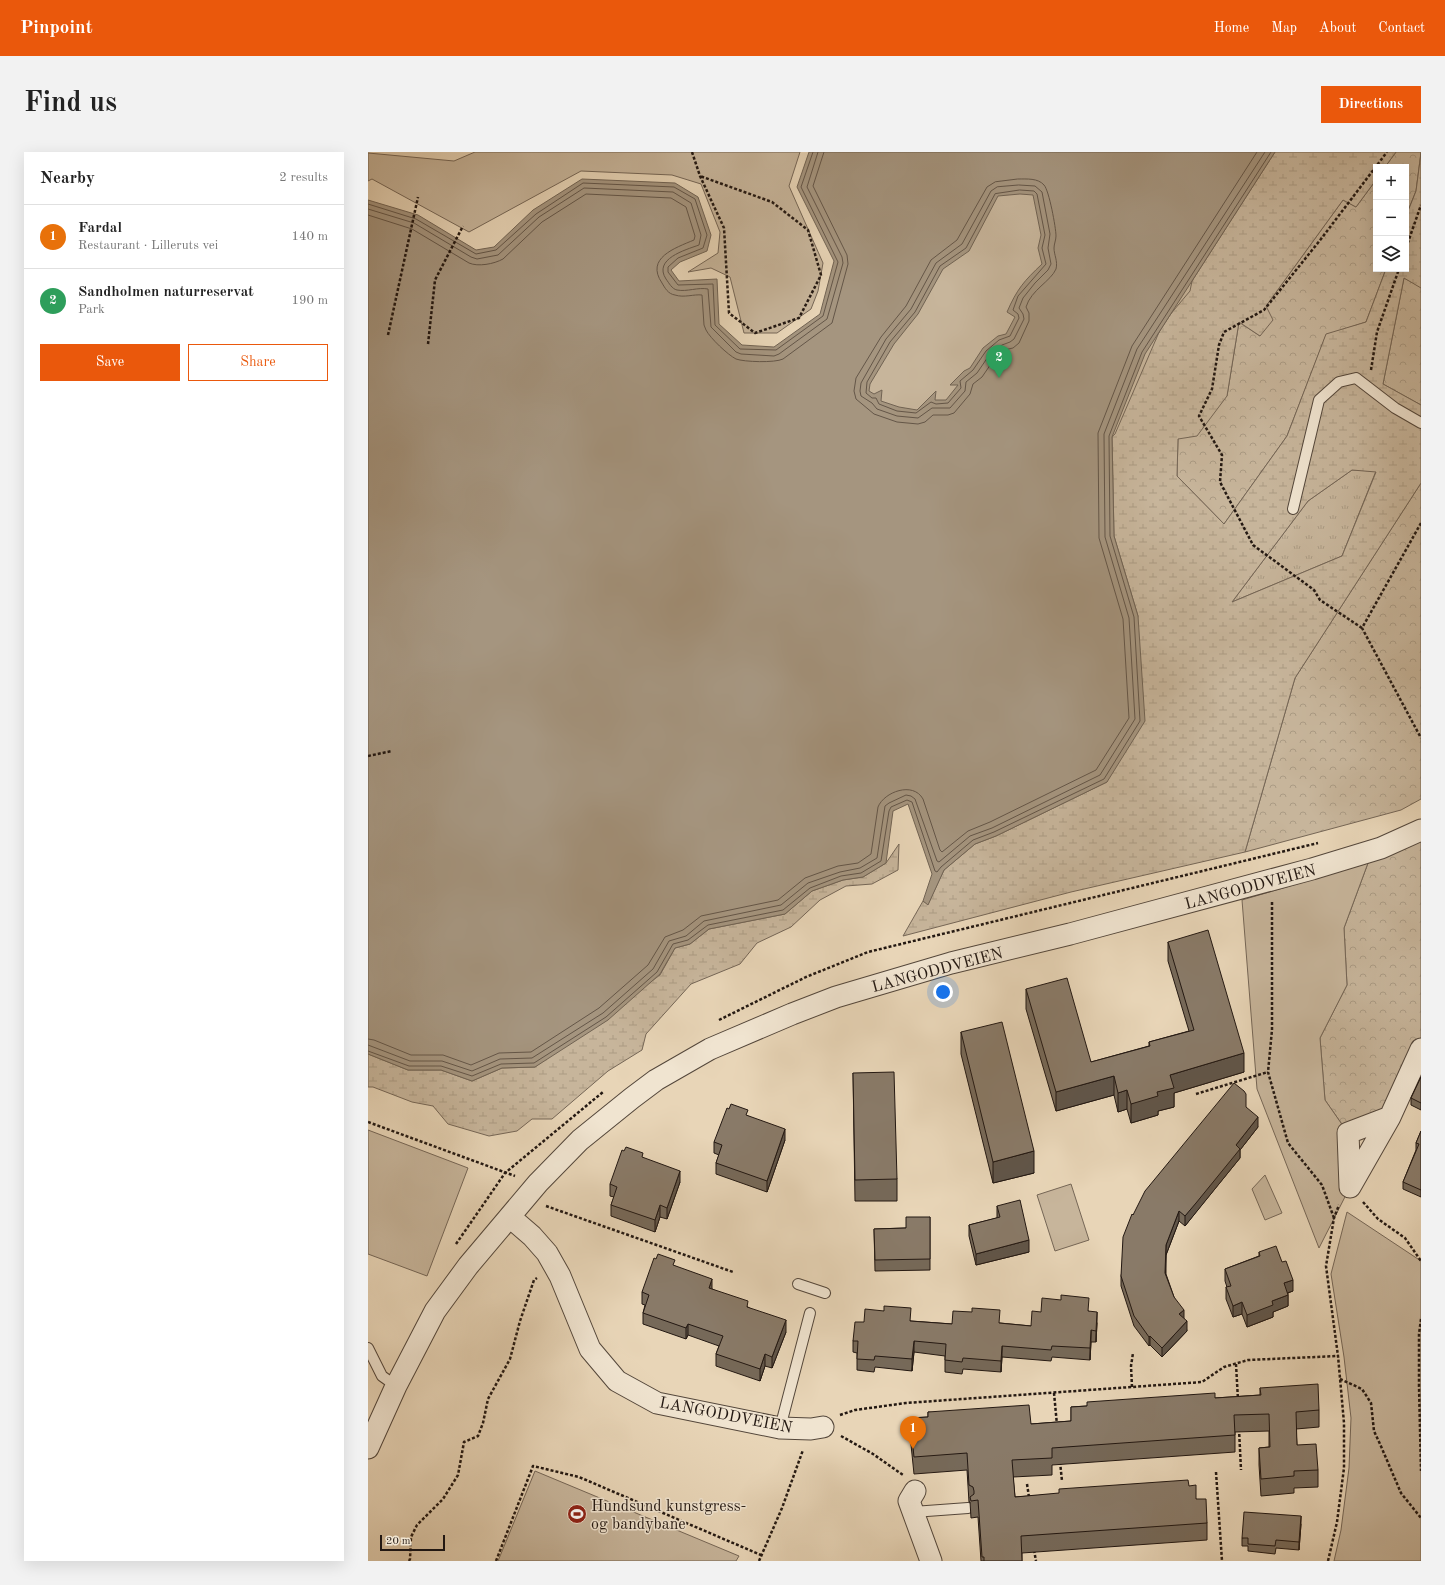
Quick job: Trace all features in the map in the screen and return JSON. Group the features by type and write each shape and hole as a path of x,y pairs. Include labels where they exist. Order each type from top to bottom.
{"street":[{"name":"LANGODDVEIEN","path":"368,1448 396,1386 435,1311 468,1266 538,1183 580,1140 656,1080 710,1049 836,997 951,963 1070,934 1364,854 1421,830"},
{"path":"1350,1187 1390,1117 1421,1049"},
{"path":"1350,1187 1348,1133 1390,1117"},
{"name":"LANGODDVEIEN","path":"510,1217 532,1236 547,1253 560,1276 590,1348 616,1381 657,1403 780,1428 817,1428"},
{"path":"915,1491 909,1501 931,1561"}],"lane":[{"path":"1293,509 1319,400 1339,382 1356,378 1395,408 1421,423"},
{"path":"798,1284 824,1293"},
{"path":"780,1428 810,1313"},
{"path":"368,1348 382,1376 396,1386"},
{"path":"913,1512 968,1508"}],"path":[{"path":"692,152 700,176 724,228 729,313 755,333 799,318 821,275 808,230 772,202 700,176"},
{"path":"1387,152 1321,239 1264,310 1224,332 1219,345 1212,389 1199,416 1222,455 1220,482 1253,545 1314,590 1320,600 1362,628 1421,738"},
{"path":"388,335 418,197"},
{"path":"1409,239 1421,205"},
{"path":"428,344 435,280 464,226"},
{"path":"1368,386 1377,332 1398,272"},
{"path":"1362,628 1421,523"},
{"path":"368,756 392,751"},
{"path":"1258,884 1272,900 1272,1030 1268,1072 1288,1143 1322,1185 1334,1218"},
{"path":"1196,1094 1268,1072"},
{"path":"368,1122 505,1173 538,1183"},
{"path":"1328,1561 1337,1522 1344,1468 1344,1423 1338,1356 1326,1266 1334,1218 1350,1187 1378,1219 1405,1238 1421,1261"},
{"path":"542,1205 733,1272"},
{"path":"409,1561 411,1537 417,1525 443,1499 458,1475 464,1442 478,1436 484,1424 488,1399 510,1359 520,1321 534,1280 552,1262"},
{"path":"1421,1319 1419,1334 1419,1386 1421,1471"},
{"path":"1132,1387 1131,1366 1133,1353"},
{"path":"759,1561 817,1428 838,1416 855,1410 906,1403 1202,1382 1224,1367 1248,1360 1338,1356"},
{"path":"1236,1364 1238,1402"},
{"path":"1340,1378 1362,1389 1371,1403 1374,1430 1401,1493 1421,1518"},
{"path":"1054,1393 1057,1430"},
{"path":"1239,1424 1241,1470"},
{"path":"817,1428 873,1454 902,1474 915,1491"},
{"path":"1060,1459 1062,1481"},
{"path":"496,1561 533,1466 579,1477 762,1555"},
{"path":"1216,1472 1222,1561"},
{"path":"1027,1484 1029,1499"},
{"path":"1034,1546 1036,1561"}],"green space":[{"path":"475,152 800,152 789,186 823,263 818,291 811,309 777,333 744,333 730,277 711,268 688,272 718,253 720,232 701,184 672,175 581,171 469,232 372,179 368,181 368,153 454,161"},
{"path":"1005,152 1197,256 1190,291 1163,323 1115,434 1087,459 773,511"},
{"path":"1275,152 1396,152 1387,164 1373,164 1373,184 1356,207 1343,200 1266,306 1273,320 1260,336 1239,322 1227,396 1197,436 1178,439 1177,476 1224,524 1287,436 1326,334 1366,322 1385,272 1409,272 1409,208 1416,191 1421,153 1421,288 1404,278 1383,384 1421,405 1421,483 1295,678 1245,852 1071,892 903,936 923,901 928,904 944,870 975,844 996,836 1107,782 1138,616 1114,536 1112,437 1145,354","holes":["1352,470 1376,472 1342,556 1232,602 1308,501"]},
{"path":"1396,152 1421,152 1416,191 1409,208 1409,164 1387,164"},
{"path":"1373,184 1373,272 1385,272 1366,322 1326,335 1287,436 1224,524 1177,476 1178,439 1227,396 1239,322 1260,336 1266,306 1343,200 1356,207"},
{"path":"1404,278 1421,287 1421,405 1383,384"},
{"path":"1352,470 1376,471 1342,556 1232,602 1308,501"},
{"path":"1421,483 1421,799 1401,810 1245,852 1295,678"},
{"path":"1421,841 1421,1049 1390,1117 1348,1133 1325,1100 1320,1038 1347,985 1344,928 1368,863"},
{"path":"899,844 898,870 872,884 846,886 820,900 791,927 757,943 740,964 691,984 646,1034 642,1050 608,1071 552,1119 532,1119 517,1131 489,1136 448,1124 433,1106 412,1102 373,1087 368,1087 368,1054 408,1070 441,1070 472,1081 502,1068 535,1067 660,975 675,948 690,944 709,929 785,914 812,891 843,880 863,877 886,863"},
{"path":"1368,863 1344,928 1347,985 1320,1038 1325,1100 1348,1133 1350,1187 1319,1248 1257,1089 1242,900"},
{"path":"368,1130 468,1168 427,1276 368,1254"},
{"path":"1265,1175 1282,1213 1265,1220 1252,1189"},
{"path":"1071,1184 1089,1240 1055,1251 1037,1195"},
{"path":"1347,1212 1421,1261 1421,1561 1334,1561 1341,1530 1349,1468 1351,1418 1344,1357 1331,1274"},
{"name":"Hundsund kunstgress- og bandybane","path":"535,1471 739,1556 736,1561 498,1561"}],"water":[{"path":"809,152 1275,152 1145,354 1112,437 1114,536 1138,616 1145,721 1107,782 996,836 975,844 944,870 928,905 923,901 932,874 908,804 893,811 886,863 863,877 843,880 812,891 785,914 709,929 690,944 675,948 660,974 608,1020 535,1067 502,1068 472,1081 441,1070 408,1070 368,1054 368,200 418,215 476,250 494,247 533,210 582,179 675,183 698,197 711,235 707,251 680,262 671,270 679,281 717,279 719,324 742,345 774,347 820,314 834,261 797,187","holes":["1020,194 1033,195 1041,235 1038,248 1042,264 1026,281 1014,297 1007,312 1015,317 1006,334 998,336 983,348 970,368 964,371 950,385 958,385 946,400 935,400 936,391 917,410 899,407 881,401 882,390 874,394 869,391 870,384 894,344 918,314 943,269 969,251 998,196"]}],"building":[{"path":"1208,930 1244,1053 1170,1075 1174,1088 1157,1092 1158,1096 1131,1104 1127,1090 1118,1093 1114,1076 1056,1092 1026,989 1067,978 1091,1062 1150,1046 1149,1042 1194,1030 1168,942"},
{"path":"1002,1022 1034,1151 993,1162 961,1032"},
{"path":"894,1072 897,1179 855,1180 853,1073"},
{"path":"1421,1077 1421,1103 1411,1098"},
{"path":"1234,1083 1246,1094 1246,1107 1258,1117 1236,1145 1240,1149 1196,1203 1185,1216 1179,1211 1166,1245 1165,1273 1174,1297 1184,1310 1179,1314 1187,1321 1162,1348 1150,1336 1149,1337 1134,1316 1121,1276 1123,1237 1132,1214 1133,1215 1145,1191"},
{"path":"731,1104 748,1110 746,1115 785,1129 767,1181 716,1163 722,1145 714,1142 727,1108 729,1109"},
{"path":"1421,1131 1421,1190 1403,1182 1419,1144 1416,1143"},
{"path":"626,1147 643,1153 642,1157 680,1171 667,1208 660,1205 655,1220 611,1205 617,1187 610,1184 622,1150 624,1151"},
{"path":"1020,1200 1029,1240 976,1254 969,1225 1000,1217 997,1206"},
{"path":"906,1217 930,1217 930,1259 875,1260 874,1229 906,1228"},
{"path":"1276,1246 1282,1262 1286,1261 1293,1280 1284,1283 1288,1295 1272,1301 1273,1305 1247,1315 1242,1302 1233,1306 1226,1287 1231,1286 1225,1269 1260,1256 1259,1252"},
{"path":"658,1254 675,1260 673,1265 712,1279 709,1288 748,1301 747,1307 786,1320 772,1357 765,1354 760,1369 716,1354 723,1336 688,1324 686,1328 643,1313 649,1295 642,1292 654,1258 656,1259"},
{"path":"1061,1295 1089,1298 1088,1311 1097,1312 1096,1331 1091,1330 1090,1348 1052,1346 1051,1350 1002,1346 1001,1361 963,1358 962,1362 945,1360 946,1344 914,1341 912,1359 875,1356 874,1360 857,1359 858,1341 853,1341 855,1322 864,1322 865,1309 884,1311 884,1306 911,1308 910,1321 952,1324 953,1311 972,1312 972,1308 1000,1310 999,1323 1031,1326 1032,1311 1041,1312 1042,1298 1061,1300"},
{"path":"1318,1384 1319,1410 1296,1412 1297,1445 1316,1444 1318,1470 1294,1471 1294,1476 1261,1479 1259,1448 1270,1447 1269,1414 1234,1415 1235,1435 1052,1448 1052,1458 1012,1460 1015,1497 1059,1493 1059,1489 1188,1480 1189,1486 1196,1485 1196,1499 1206,1499 1207,1523 1021,1536 1022,1561 984,1561 984,1557 982,1557 978,1500 971,1501 970,1497 974,1494 974,1491 973,1487 969,1485 967,1453 914,1457 910,1418 928,1417 928,1412 1029,1405 1031,1424 1071,1421 1071,1407 1087,1406 1087,1402 1215,1393 1215,1398 1261,1395 1260,1388"},
{"path":"1244,1512 1301,1516 1299,1542 1276,1540 1275,1546 1248,1544 1248,1538 1242,1538"}],"place":[{"name":"Sandholmen naturreservat","path":"999,378"},
{"name":"Fardal","path":"913,1449"},
{"name":"Hundsund kunstgress- og bandybane","path":"577,1514"}]}
